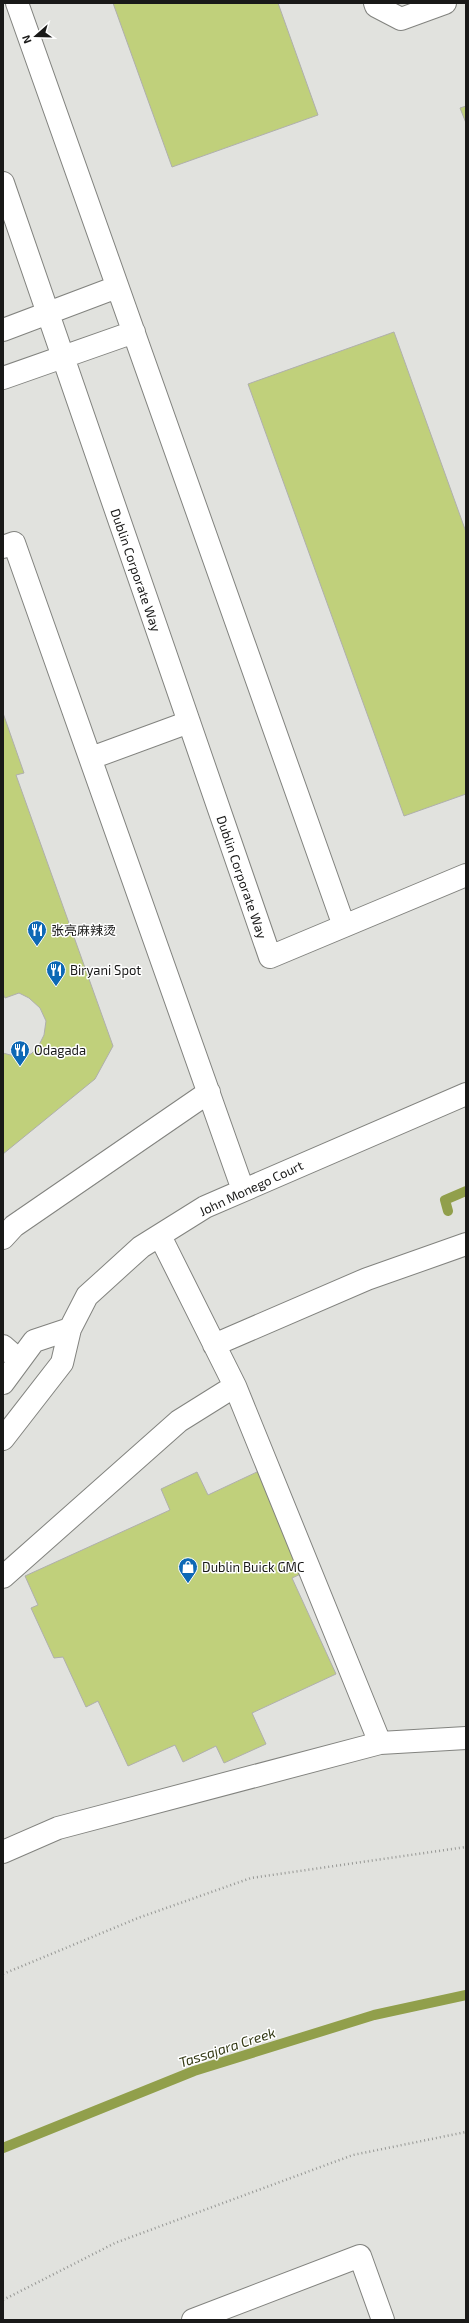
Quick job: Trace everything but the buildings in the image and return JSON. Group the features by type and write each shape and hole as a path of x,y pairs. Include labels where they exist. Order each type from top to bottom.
{"street":[{"path":"17,3 344,926 466,875"},
{"path":"375,3 376,6 401,19 445,3"},
{"name":"Dublin Corporate Way","path":"3,183 270,957 344,926"},
{"path":"3,330 117,287"},
{"path":"3,378 134,332"},
{"path":"3,547 14,543 244,1190"},
{"path":"90,758 189,722"},
{"path":"3,1238 14,1226 209,1092"},
{"name":"John Monego Court","path":"3,1440 62,1363 70,1329 87,1296 142,1247 205,1207 466,1094"},
{"path":"160,1236 234,1386 380,1743"},
{"path":"214,1345 367,1279 466,1244"},
{"path":"3,1383 11,1353 34,1341 70,1329"},
{"path":"3,1577 179,1421 234,1386"},
{"path":"3,1852 58,1828 380,1743 466,1738"},
{"path":"192,2320 360,2256 384,2320"}],"path":[{"path":"3,1974 138,1918 251,1878 466,1847"},
{"path":"3,2300 115,2243 353,2155 466,2132"}],"waterway":[{"path":"448,1211 445,1200 466,1191"},
{"name":"Tassajara Creek","path":"3,2148 194,2071 374,2015 466,1995"}],"place":[{"name":"张亮麻辣烫","path":"37,947"},
{"name":"Biryani Spot","path":"56,987"},
{"name":"Odagada","path":"20,1067"},
{"name":"Dublin Buick GMC","path":"188,1584"}]}
